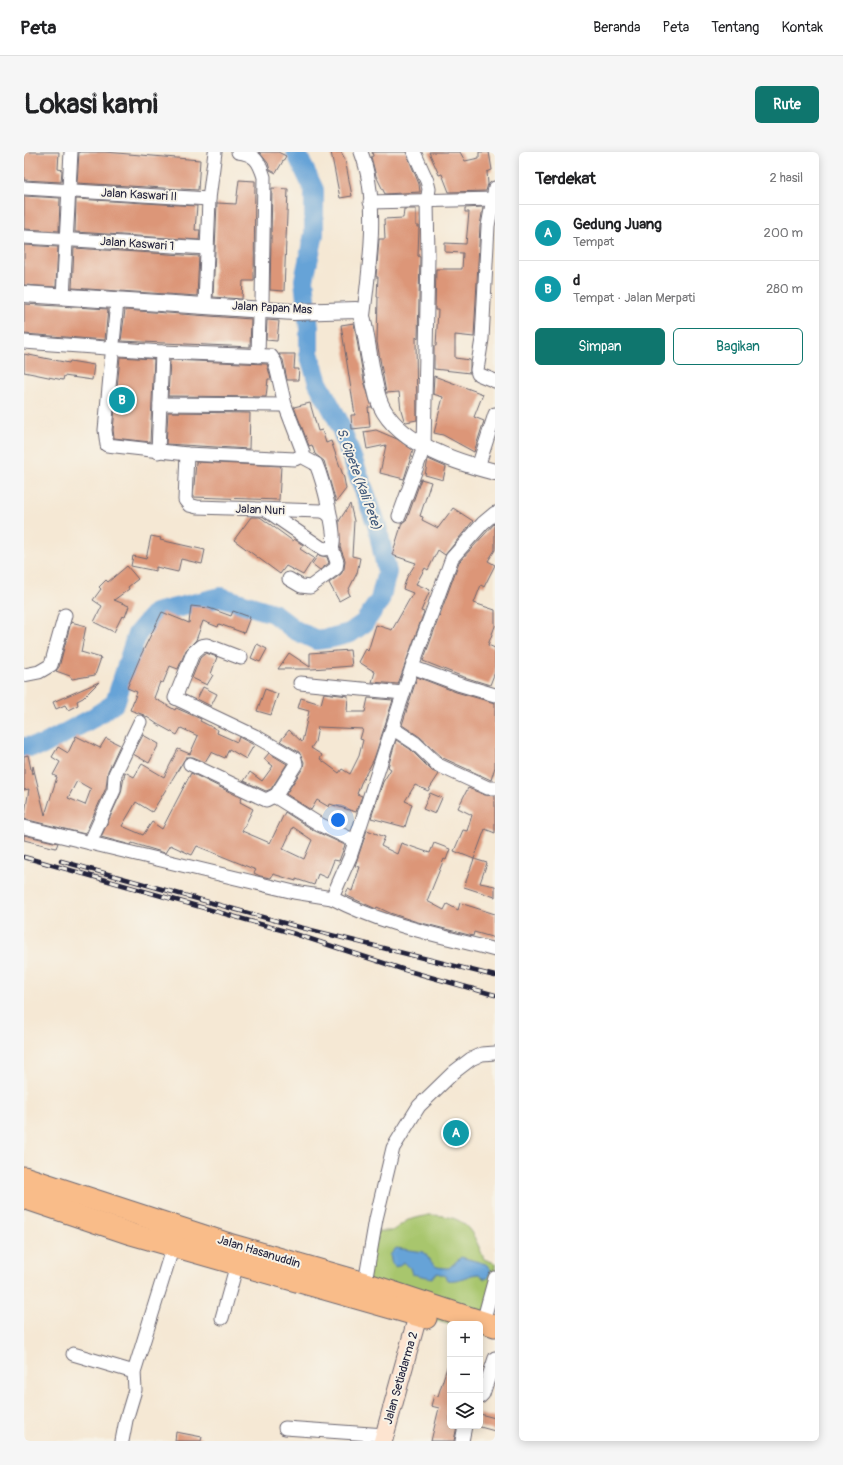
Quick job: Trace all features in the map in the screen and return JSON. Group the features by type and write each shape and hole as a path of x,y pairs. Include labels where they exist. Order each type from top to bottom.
{"highway":[{"name":"Jalan Hasanuddin","path":"24,1177 229,1244 364,1283 488,1330"},
{"name":"Jalan Hasanuddin","path":"24,1198 131,1234 447,1324"}],"main road":[{"name":"Jalan Setiadarma 2","path":"384,1438 418,1315"}],"street":[{"path":"63,297 71,152"},
{"path":"205,305 209,199 215,152"},
{"path":"238,152 249,153 256,159 264,177 262,302 260,308 258,356"},
{"path":"361,152 370,186 371,254 363,320 379,399 396,428 424,447 495,472"},
{"path":"399,516 424,447 428,258 426,202 429,189 428,181 414,152"},
{"name":"Jalan Kaswari II","path":"24,188 209,199"},
{"path":"370,202 426,202 495,195 488,233 489,313 477,371 478,374 495,381"},
{"name":"Jalan Kaswari 1","path":"24,237 207,248"},
{"name":"Jalan Papan Mas","path":"24,294 260,308 294,312 356,310 361,314 363,320"},
{"path":"117,300 105,430 106,443 108,446 186,454 295,459 301,456"},
{"path":"24,342 112,347 162,352 269,356 274,358 285,405 302,452 301,456"},
{"path":"158,452 162,352"},
{"path":"160,404 285,405"},
{"path":"478,467 495,414"},
{"name":"Jalan Nuri","path":"186,454 185,500 189,505 196,507 325,512 330,516"},
{"path":"289,579 304,587 314,586 336,568 337,562 332,548 334,544 324,486 316,464 301,456"},
{"path":"266,510 323,549 332,548"},
{"path":"332,898 355,841 412,666 452,558 483,523 495,513"},
{"path":"24,675 39,672 51,665 65,615"},
{"path":"241,658 207,645 203,645 193,653 175,698 255,736 296,759 296,764 275,797"},
{"path":"412,666 458,684 495,695"},
{"path":"300,683 403,693"},
{"path":"90,843 114,790 115,774 140,722"},
{"path":"392,728 415,743 438,765 488,788 495,788"},
{"path":"190,764 265,799 272,796 275,797 319,824 355,841"},
{"path":"24,827 294,892 332,898 357,911 381,920 495,950"},
{"path":"364,1283 376,1219 393,1148 420,1106 454,1072 470,1059 482,1054 495,1052"},
{"path":"122,1441 126,1420 135,1390 134,1372 173,1246"},
{"path":"222,1318 237,1264"},
{"path":"488,1330 495,1278"},
{"path":"73,1354 134,1372"},
{"path":"483,1394 495,1358"},
{"path":"285,1428 384,1438"},
{"path":"462,1441 464,1429"}],"green space":[{"path":"428,1215 451,1217 459,1220 470,1231 484,1259 495,1263 495,1278 483,1321 447,1321 447,1324 418,1315 364,1283 374,1231 392,1231 408,1220"},
{"path":"483,1321 495,1326 495,1338 483,1334"}],"water":[{"path":"396,1248 424,1252 433,1264 439,1267 449,1268 461,1257 486,1264 491,1270 488,1278 484,1279 479,1274 460,1279 447,1280 445,1276 438,1273 432,1278 412,1274 410,1268 404,1262 396,1267 392,1264 390,1255"}],"building":[{"path":"24,152 59,152 58,169 62,170 61,182 24,180"},
{"path":"79,152 105,152 200,160 198,190 77,183"},
{"path":"259,152 278,152 286,156 276,173 270,170 268,163"},
{"path":"331,152 341,152 345,159 352,196 340,198"},
{"path":"372,152 406,152 419,184 420,192 385,194 376,176 371,157 373,156"},
{"path":"429,152 460,152 465,161 479,158 479,152 489,152 492,170 487,172 488,184 486,191 449,192 442,174 439,175"},
{"path":"239,180 255,181 254,281 243,281 242,299 213,297 217,203 236,204"},
{"path":"272,188 288,189 284,291 270,290"},
{"path":"24,196 60,198 59,231 24,229"},
{"path":"76,199 197,206 195,230 200,230 199,240 75,232"},
{"path":"483,207 480,226 474,337 455,335 455,358 470,360 470,373 434,369 434,346 436,346 438,310 435,310 436,269 462,269 463,253 445,252 445,243 466,244 469,212 465,212 465,208"},
{"path":"404,209 416,209 416,226 419,226 418,256 420,257 418,338 416,337 417,420 406,422 401,410 399,392 386,393 377,342 378,277 376,277 379,239 385,239 384,219 403,218"},
{"path":"24,245 58,247 56,287 24,285"},
{"path":"74,248 199,256 197,296 72,288"},
{"path":"24,304 108,309 105,340 24,334"},
{"path":"125,310 251,319 250,347 121,341"},
{"path":"267,320 279,321 277,341 266,340"},
{"path":"354,323 364,381 372,407 368,407 370,427 352,429 351,415 355,415 341,325"},
{"path":"24,354 69,363 70,361 94,365 92,380 64,376 63,380 24,372"},
{"path":"279,354 295,354 294,369 299,369 298,380 287,380 283,360"},
{"path":"120,357 154,359 150,442 114,438 113,430"},
{"path":"170,360 267,364 271,379 268,379 266,397 168,396"},
{"path":"434,376 483,394 474,417 484,421 474,452 443,435 434,433 443,397 433,394"},
{"path":"310,403 318,431 322,430 326,443 331,441 344,478 346,489 336,502 324,461 315,454 312,445 309,446 294,407"},
{"path":"168,412 250,413 249,449 166,444"},
{"path":"376,430 397,439 413,450 404,479 380,473 386,445 367,449 364,432"},
{"path":"428,459 446,467 443,480 425,475"},
{"path":"196,462 281,466 279,500 193,497"},
{"path":"421,479 431,482 420,516 423,517 422,520 438,528 453,508 473,521 445,555 438,550 428,570 425,568 416,584 430,590 421,611 424,612 398,684 372,682 375,672 359,662 366,649 368,651 376,625 392,630 413,593 403,589 407,577 416,563 392,555 402,523 407,519"},
{"path":"350,504 354,521 352,556 360,558 357,573 348,591 350,595 339,601 329,583 341,574 344,569 345,560 340,547 339,521"},
{"path":"251,517 260,517 293,541 294,539 303,545 300,549 314,558 303,575 286,566 280,574 234,540"},
{"path":"495,523 495,550 488,561 495,565 484,587 481,585 474,603 495,610 495,626 488,645 495,648 495,672 490,685 461,676 423,661 459,562"},
{"path":"151,536 161,538 160,540 205,550 202,564 181,559 178,572 156,567 156,571 131,566 133,556 146,559"},
{"path":"318,555 327,557 329,563 320,570 312,564"},
{"path":"127,566 138,579 128,587 129,589 114,600 129,606 125,617 122,616 114,632 94,622 102,606 93,600 101,589 99,587 106,580 108,582"},
{"path":"191,606 209,608 231,616 233,611 250,617 244,633 219,624 218,627 203,621 196,640 186,650 178,669 170,666 163,683 160,682 154,698 175,710 176,708 201,719 200,721 218,730 217,733 237,742 239,737 254,745 246,759 229,749 225,758 211,752 205,762 193,757 186,757 152,812 136,802 122,826 143,835 152,822 162,829 191,773 242,798 240,802 253,809 242,831 270,843 285,812 315,831 345,845 339,861 334,860 327,878 318,874 314,885 273,874 271,878 260,876 254,873 256,870 197,846 192,855 170,845 165,853 132,843 131,845 101,837 121,793 125,772 134,777 142,764 164,777 178,749 190,754 198,736 181,728 177,735 144,715 130,710 137,692 127,688 162,612 189,623","holes":["293,827 312,840 304,859 283,849"]},
{"path":"71,622 86,626 81,652 101,658 95,675 72,679 70,676 56,671 59,667"},
{"path":"257,644 267,649 260,662 251,658"},
{"path":"350,650 352,666 312,669 278,669 289,653 310,667 310,653"},
{"path":"206,653 217,657 211,674 213,675 207,685 192,678 200,658"},
{"path":"417,677 456,692 495,703 495,767 491,780 443,758 420,737 402,725"},
{"path":"99,682 83,698 77,701 78,705 68,710 65,705 56,709 53,702"},
{"path":"203,687 217,694 211,706 197,699"},
{"path":"265,689 278,694 271,715 257,711"},
{"path":"324,693 348,696 347,712 365,712 368,698 393,700 374,759 361,783 357,794 362,796 356,812 330,804 329,807 317,800 311,810 286,794 303,768 304,762 299,752 280,741 289,730 302,742 309,711 298,708 301,698 321,704","holes":["318,727 363,729 360,739 363,740 359,756 350,774 342,769 339,773 320,759 322,755 311,748 315,742"]},
{"path":"143,735 159,744 149,763 133,754"},
{"path":"76,736 100,748 106,738 120,745 108,771 106,788 85,834 24,819 29,789 24,790 24,756 28,755 32,774 33,766 45,815 57,777 53,775 60,762 52,757 58,747 68,753","holes":["77,781 91,789 85,805 68,798"]},
{"path":"396,740 410,749 432,771 439,774 428,791 415,785 405,801 412,804 405,827 371,818 383,782 391,769 388,767"},
{"path":"269,753 287,764 271,789 266,791 244,781 250,772 262,781 273,766 264,759"},
{"path":"468,788 485,795 495,796 495,833 485,829 474,859 454,851 463,830 467,831 472,815 458,808"},
{"path":"430,793 442,798 435,814 423,809"},
{"path":"367,830 385,837 381,846 397,854 401,843 430,853 434,843 450,849 446,860 444,859 427,901 444,910 447,904 458,910 460,903 495,914 495,938 474,932 473,936 414,921 377,907 376,909 345,895 348,889 352,891 360,867 355,866"},
{"path":"24,835 58,843 56,848 24,840"},
{"path":"474,859 487,863 480,883 495,886 495,897 464,887"},
{"path":"447,1367 447,1429 456,1429 454,1441 431,1441 439,1408 431,1406 434,1395 438,1396"},
{"path":"483,1415 495,1418 495,1431 483,1428"},
{"path":"176,1432 202,1437 201,1441 175,1441"}],"waterway":[{"name":"S. Cipete (Kali Pete)","path":"24,747 41,746 91,719 115,703 137,634 155,613 221,597 273,613 295,630 316,640 350,633 364,623 380,600 387,572 377,525 338,420 318,383 309,353 309,328 304,280 314,234 314,190 296,152"}],"railway":[{"path":"24,857 292,933 405,970 495,995"},
{"path":"61,861 295,926 495,976"}],"place":[{"name":"d","path":"122,400"},
{"name":"Gedung Juang","path":"456,1133"}]}
